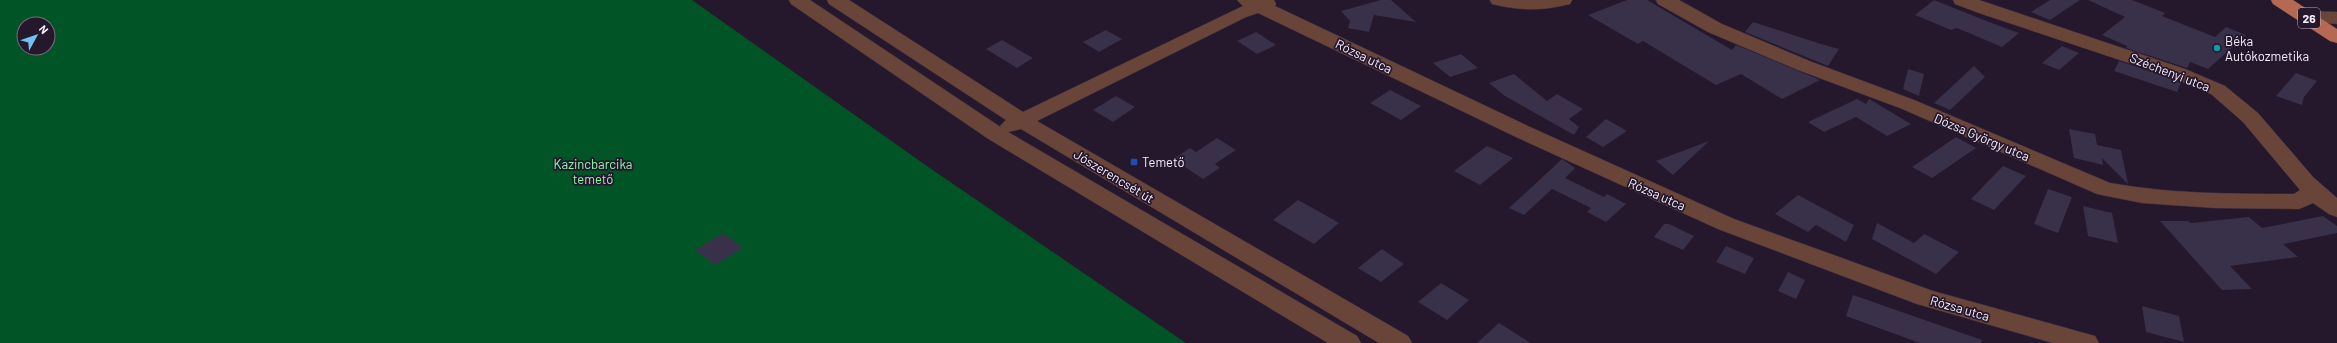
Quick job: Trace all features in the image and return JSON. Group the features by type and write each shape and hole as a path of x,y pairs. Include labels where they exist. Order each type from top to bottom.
{"main road":[{"name":"26","path":"2280,0 2337,36"}],"street":[{"name":"Jószerencsét út","path":"798,0 995,133 1348,343"},
{"name":"Jószerencsét út","path":"836,0 1022,121 1399,343"},
{"path":"1499,0 1524,6 1542,5 1563,0"},
{"name":"Dózsa György utca","path":"1665,0 1715,28 1805,66 1907,104 2105,189 2142,196 2215,201 2299,202 2314,192"},
{"name":"Széchenyi utca","path":"1962,0 2056,34 2136,58 2218,90 2248,114 2314,192 2337,209"},
{"path":"995,133 1262,2"},
{"name":"Rózsa utca","path":"1262,2 1523,132 1726,224 1926,298 2086,343"},
{"path":"2308,17 2337,18"}],"green space":[{"name":"Kazincbarcika temető","path":"0,0 692,0 924,164 1186,343 0,343"}],"building":[{"path":"1381,0 1391,0 1416,22 1374,15 1369,32 1348,28 1350,21 1341,11"},
{"path":"1627,0 1647,0 1732,50 1736,45 1820,80 1782,99 1741,74 1716,85 1643,41 1638,44 1588,15"},
{"path":"1934,0 2019,33 2002,47 1957,28 1951,30 1915,15"},
{"path":"2050,0 2080,0 2050,20 2031,12"},
{"path":"2088,0 2132,0 2165,13 2162,16 2215,37 2226,27 2246,35 2208,69 2190,62 2187,68 2126,48 2127,46 2102,35 2125,17"},
{"path":"1753,22 1839,49 1828,66 1745,32"},
{"path":"1106,30 1122,39 1099,52 1083,42"},
{"path":"1256,32 1276,45 1257,54 1237,41"},
{"path":"1002,40 1033,58 1017,68 986,49"},
{"path":"2062,46 2079,53 2059,70 2042,63"},
{"path":"1461,54 1478,68 1450,77 1433,63"},
{"path":"2119,61 2181,83 2177,92 2114,71"},
{"path":"1974,66 1985,77 1950,110 1934,103"},
{"path":"1908,69 1924,74 1919,96 1903,89"},
{"path":"2296,73 2317,81 2304,97 2302,105 2276,96"},
{"path":"1514,74 1547,101 1557,94 1583,109 1569,119 1579,127 1574,135 1505,96 1489,83"},
{"path":"1390,90 1421,106 1401,120 1370,103"},
{"path":"1116,96 1135,107 1113,122 1093,110"},
{"path":"1857,99 1866,104 1869,99 1911,124 1887,136 1856,117 1824,132 1808,122"},
{"path":"1606,119 1627,131 1603,147 1586,137"},
{"path":"2069,129 2095,134 2097,145 2121,150 2128,184 2102,158 2103,165 2074,158"},
{"path":"1956,137 1976,148 1932,178 1912,167"},
{"path":"1217,138 1236,150 1215,164 1220,168 1203,179 1173,159 1190,148 1196,152"},
{"path":"1709,141 1673,175 1656,161"},
{"path":"1487,146 1513,158 1480,185 1454,171"},
{"path":"1562,159 1575,168 1565,178 1604,197 1607,194 1626,204 1606,222 1587,212 1591,208 1552,189 1524,215 1509,208"},
{"path":"2003,166 2026,176 1994,210 1971,199"},
{"path":"2048,189 2072,197 2058,233 2034,224"},
{"path":"1798,195 1854,225 1846,242 1816,225 1808,232 1775,214"},
{"path":"1298,200 1339,223 1314,244 1273,220"},
{"path":"2083,206 2112,213 2118,243 2088,236"},
{"path":"2323,216 2337,226 2337,233 2283,244 2298,257 2230,266 2252,289 2222,290 2160,221 2188,221 2191,223 2249,217 2262,228"},
{"path":"1877,223 1914,243 1924,234 1959,252 1936,274 1872,239"},
{"path":"1664,224 1669,224 1694,236 1683,250 1654,237"},
{"path":"723,233 743,248 715,265 695,250"},
{"path":"1726,246 1754,258 1745,274 1716,262"},
{"path":"1382,249 1404,264 1381,282 1358,268"},
{"path":"1788,272 1805,280 1796,299 1778,291"},
{"path":"1441,283 1469,300 1447,320 1418,302"},
{"path":"1853,295 1982,340 1981,343 1920,343 1846,316"},
{"path":"2142,306 2179,316 2184,342 2146,332"},
{"path":"1499,323 1531,343 1477,343"}],"place":[{"name":"Béka Autókozmetika","path":"2217,48"},
{"name":"Temető","path":"1134,162"}]}
